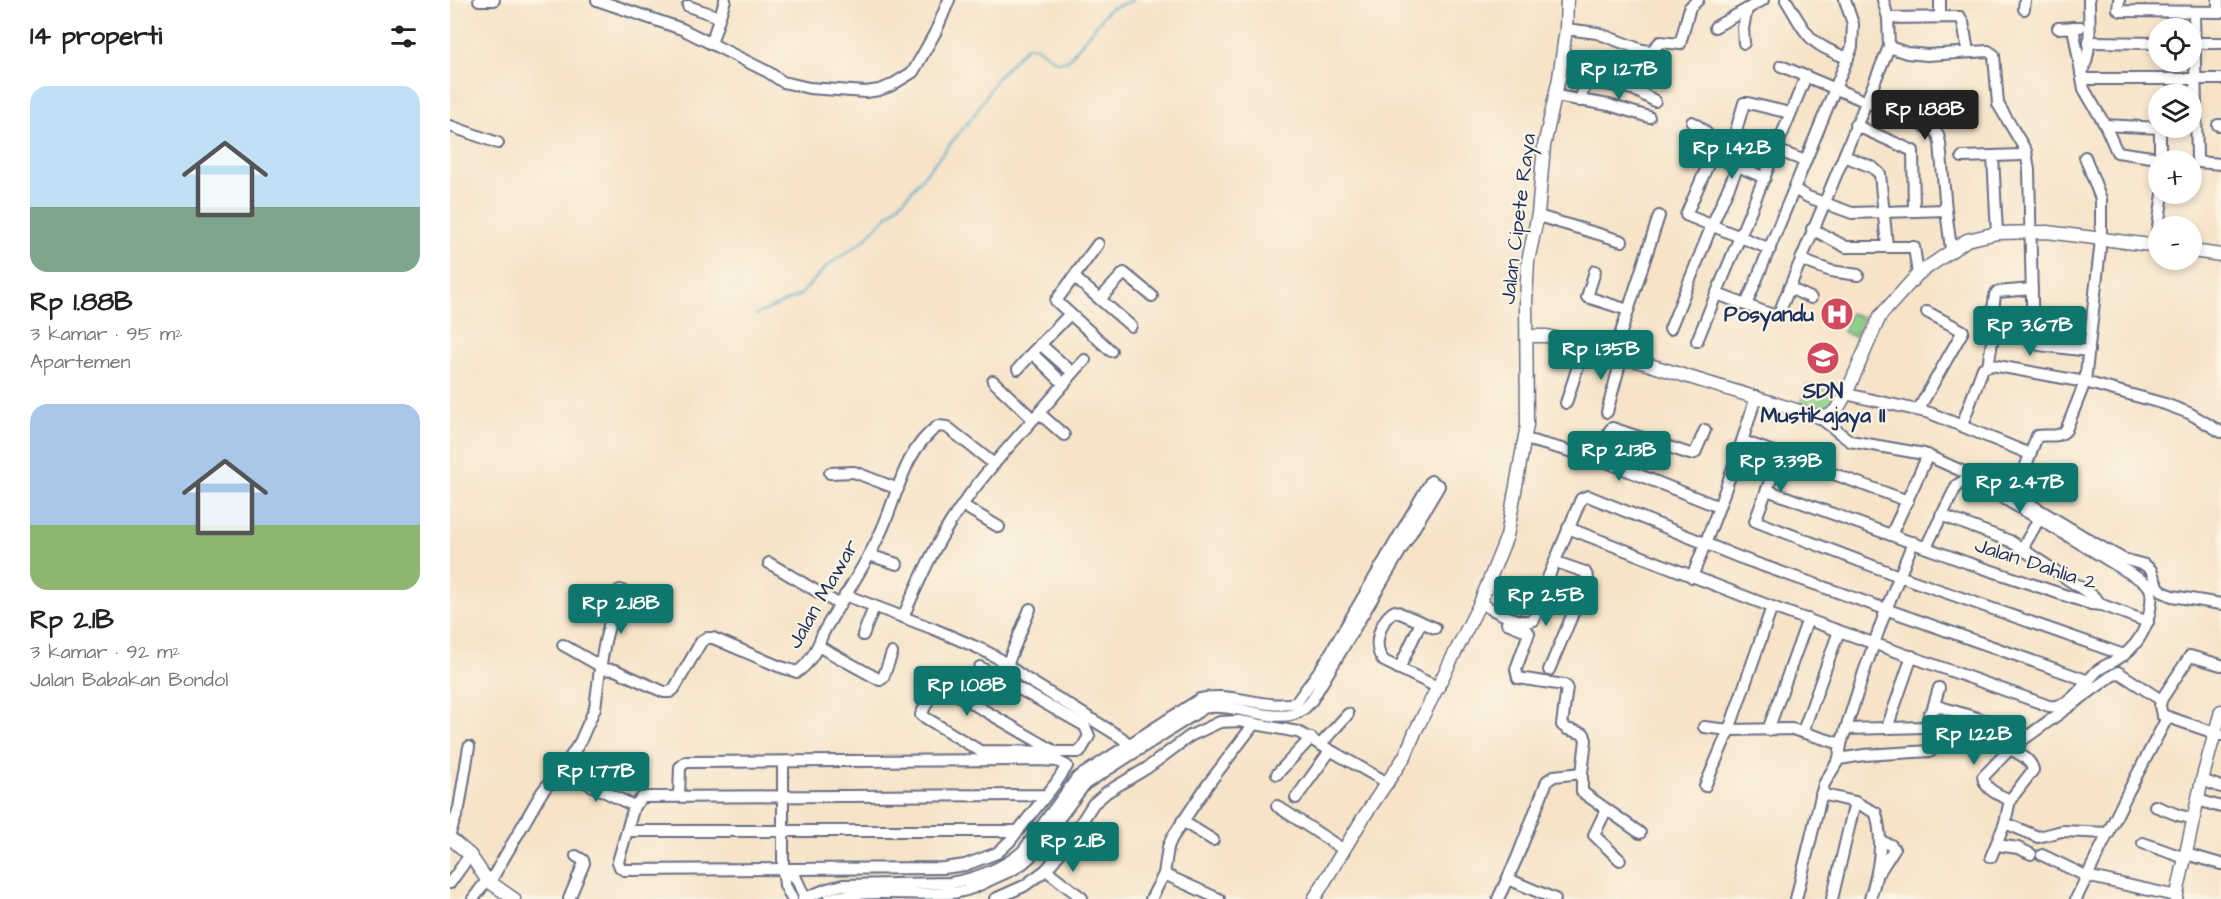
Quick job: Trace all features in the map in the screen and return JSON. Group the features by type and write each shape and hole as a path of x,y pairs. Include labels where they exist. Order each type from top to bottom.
{"main road":[{"name":"Jalan Cipete Raya","path":"1314,899 1363,818 1405,756 1479,606 1506,536 1525,439 1528,403 1526,282 1528,261 1538,216 1543,156 1556,96 1566,29 1567,0"},
{"path":"1527,336 1547,336 1585,345 1819,417 1829,416 1846,394 1881,316 1918,274 1951,249 1973,238 1998,233 2032,232 2061,233 2148,245"},
{"path":"2202,252 2221,255"},
{"path":"2176,898 2202,780 2218,734 2221,711"},
{"path":"450,838 470,855 488,881 514,899"}],"street":[{"path":"479,0 495,0"},
{"path":"597,0 661,21 768,72 783,82 796,86 866,92 879,90 913,72 936,31 949,0"},
{"path":"711,44 725,0"},
{"path":"1715,27 1763,0"},
{"path":"1786,0 1812,41 1827,51 1848,58"},
{"path":"1746,305 1848,58 1853,38 1853,24 1845,0"},
{"path":"1717,294 1775,315 1781,307 1889,47 1888,18 1882,0"},
{"path":"1940,0 1940,17"},
{"path":"2082,79 2089,42 2089,0"},
{"path":"2119,0 2118,9 2121,11 2158,6 2190,12 2219,12 2218,0"},
{"path":"2188,0 2191,18"},
{"path":"1566,29 1597,33 1642,50 1652,51 1660,42 1677,45 1681,42 1694,4"},
{"path":"688,6 719,17"},
{"path":"1744,43 1743,28 1747,9"},
{"path":"1888,18 1960,16 1968,52"},
{"path":"2058,28 2089,26"},
{"path":"2073,27 2082,79 2088,98 2105,125 2117,152 2155,158 2160,156 2160,138"},
{"path":"2089,42 2148,43"},
{"path":"2202,43 2221,43"},
{"path":"1889,47 1907,54 1988,51 1994,55 1998,104 2026,151 2029,170 2033,342 2039,345 2090,351"},
{"path":"1633,88 1642,50"},
{"path":"1781,66 1934,130 1938,135 1951,249"},
{"path":"2194,72 2197,159 2203,164 2221,164"},
{"path":"1697,341 1806,76"},
{"path":"2082,79 2194,82 2221,86"},
{"path":"2194,82 2221,79"},
{"path":"1580,101 1588,81 1633,88 1655,102"},
{"path":"1556,96 1609,105 1649,117"},
{"path":"1790,113 1748,103 1741,106 1735,134 1805,161"},
{"path":"1692,122 1708,132 1712,141 1712,155 1686,214 1770,249"},
{"path":"2105,125 2148,127"},
{"path":"450,126 498,143"},
{"path":"1855,126 1913,151 1914,211"},
{"path":"1712,155 1764,178"},
{"path":"1962,157 2021,155"},
{"path":"1844,156 1872,167 1881,174 1887,246"},
{"path":"1993,156 1998,233"},
{"path":"2015,495 2037,436 2062,435 2085,382 2101,240 2101,199 2085,157"},
{"path":"1670,329 1738,166"},
{"path":"1794,189 1823,203 1852,213 1946,210"},
{"path":"1538,216 1622,241"},
{"path":"1607,412 1628,310 1659,216"},
{"path":"1812,229 1846,247 1914,247 1918,274"},
{"path":"1098,244 1056,301 1111,351"},
{"path":"1801,260 1831,270 1858,275"},
{"path":"1595,271 1587,297 1628,310"},
{"path":"1100,299 1124,273 1152,296"},
{"path":"1075,278 1131,326"},
{"path":"1789,288 1811,298"},
{"path":"1988,366 1995,295 1998,292 2032,289"},
{"path":"1918,410 1963,331 1927,312"},
{"path":"1018,369 1069,315"},
{"path":"1040,344 1073,373"},
{"path":"1566,404 1585,345"},
{"path":"1032,353 1064,384"},
{"path":"903,617 941,538 962,505 994,464 1085,360"},
{"path":"1962,424 1983,368 2001,366 2085,382 2165,404 2189,413 2221,432"},
{"path":"993,381 1036,416 1064,435"},
{"path":"1846,394 1918,410 1962,424 2031,454"},
{"path":"1692,576 1743,441 1756,396"},
{"path":"1819,417 1850,441 1928,455 2015,495 2114,554 2145,565 2151,570 2157,585 2163,592 2172,596 2221,604"},
{"name":"Jalan Mawar","path":"600,667 615,670 667,693 674,689 701,642 707,638 721,640 778,666 797,672 818,646 823,633 869,555 885,524 916,446 938,426 947,427 994,464"},
{"path":"1599,459 1612,428 1689,454 1695,453 1705,430"},
{"path":"1525,439 1599,459 1719,507"},
{"path":"1743,441 1908,501"},
{"path":"1780,455 1755,521 1899,576 2124,655"},
{"path":"1891,535 1928,455"},
{"path":"830,473 854,472 898,489"},
{"path":"829,899 965,880 1014,859 1030,849 1077,777 1204,708 1227,706 1264,715 1284,716 1301,712 1312,700 1327,666 1431,481 1439,486 1327,666"},
{"path":"1568,528 1772,607 2049,706 2061,705 2096,672 2124,655 2146,630 2152,596 2150,587 2146,583 1993,493 1962,482 1957,485 1926,547"},
{"name":"Jalan Dahlia 2","path":"1767,490 1891,535 2148,622"},
{"path":"1479,606 1512,618 1534,620 1545,585 1568,528 1581,499 1588,496 1706,544 2089,681"},
{"path":"962,505 999,527"},
{"path":"1941,515 1998,536 2022,549 2093,596 2102,605"},
{"path":"2022,549 2040,519"},
{"path":"1797,899 1824,784 1839,759 1841,744 1886,610 1913,542"},
{"path":"869,555 897,564"},
{"path":"1549,670 1588,578 1586,572 1556,562"},
{"path":"769,563 842,600 874,607 903,617 982,650 1122,738 1147,768"},
{"path":"473,899 488,881 542,792 580,742 595,708 604,641 618,592 620,590 640,598"},
{"path":"1479,606 1527,631 1528,638 1516,669 1518,678 1567,687 1562,725 1586,736 1581,773 1582,792 1640,833"},
{"path":"863,635 874,607"},
{"path":"1705,786 1729,730 1772,607"},
{"path":"1007,664 1030,609"},
{"path":"1436,628 1397,611 1392,612 1377,635 1380,656 1399,669 1439,688"},
{"path":"1768,730 1808,619"},
{"path":"1399,669 1421,622"},
{"path":"1803,731 1839,631"},
{"path":"563,645 600,667"},
{"path":"818,646 880,680 883,678 892,653"},
{"path":"1887,728 1912,656"},
{"path":"2218,734 2165,716 2160,706 2161,700 2190,656 2221,665"},
{"path":"980,667 1084,726 1089,736 1080,752 1056,783 1010,841 997,853 964,866 944,868 624,870 620,867 618,862 634,806 644,797 1045,795"},
{"path":"2010,800 1989,789 1983,777 2010,749 2118,672 2161,700"},
{"path":"1056,752 942,686 938,686 930,696 921,715 980,756 1057,761 1067,766"},
{"path":"1839,759 1931,751 1935,743 1927,727 1929,714 1940,688"},
{"path":"1933,708 1943,707 2007,727"},
{"path":"1277,774 1320,745 1348,714"},
{"path":"2076,899 2165,716"},
{"path":"994,899 1024,886 1046,870 1069,842 1093,804 1107,792 1147,768 1190,736 1220,722 1239,721 1293,730 1388,783"},
{"path":"1151,899 1164,874 1168,847 1182,821 1254,724"},
{"path":"1846,729 1927,727"},
{"path":"1704,728 1792,729 1841,744"},
{"path":"1296,798 1320,745"},
{"path":"450,833 459,808 469,747"},
{"path":"1991,857 2005,823 2010,800 2032,770 2032,766 2025,757 2010,749"},
{"path":"680,796 680,767 686,762 783,762 1080,752"},
{"path":"783,762 783,869 785,885 792,899"},
{"path":"1498,899 1547,781 1554,776 1581,773"},
{"path":"570,775 634,806"},
{"path":"2202,780 2221,787"},
{"path":"1821,794 1855,802 1876,813 1881,842 1877,876 1870,899"},
{"path":"2198,800 2221,807"},
{"path":"1832,899 1855,802"},
{"path":"1277,806 1344,850"},
{"path":"2155,806 2194,819"},
{"path":"1606,810 1594,835 1620,860"},
{"path":"1182,821 1213,840"},
{"path":"2005,823 2038,837 2062,831 2109,833"},
{"path":"627,831 1018,831"},
{"path":"2143,843 2221,864"},
{"path":"1997,844 2037,854 2086,876 2176,898"},
{"path":"450,883 470,855"},
{"path":"568,899 584,863 576,856"},
{"path":"783,869 796,878 804,899 843,885 913,888"},
{"path":"1046,870 1082,898"},
{"path":"1164,874 1219,899"},
{"path":"1508,879 1555,899"}],"green space":[{"path":"1850,313 1863,317 1855,337 1843,332"},
{"path":"1807,385 1841,395 1828,413 1799,408"}],"waterway":[{"path":"756,315 800,295 827,266 863,241 907,196 975,114 996,79 1027,46 1036,47 1057,62 1068,60 1109,9 1134,0"}],"place":[{"name":"Posyandu","path":"1837,314"},
{"name":"SDN Mustikajaya II","path":"1823,358"}]}
